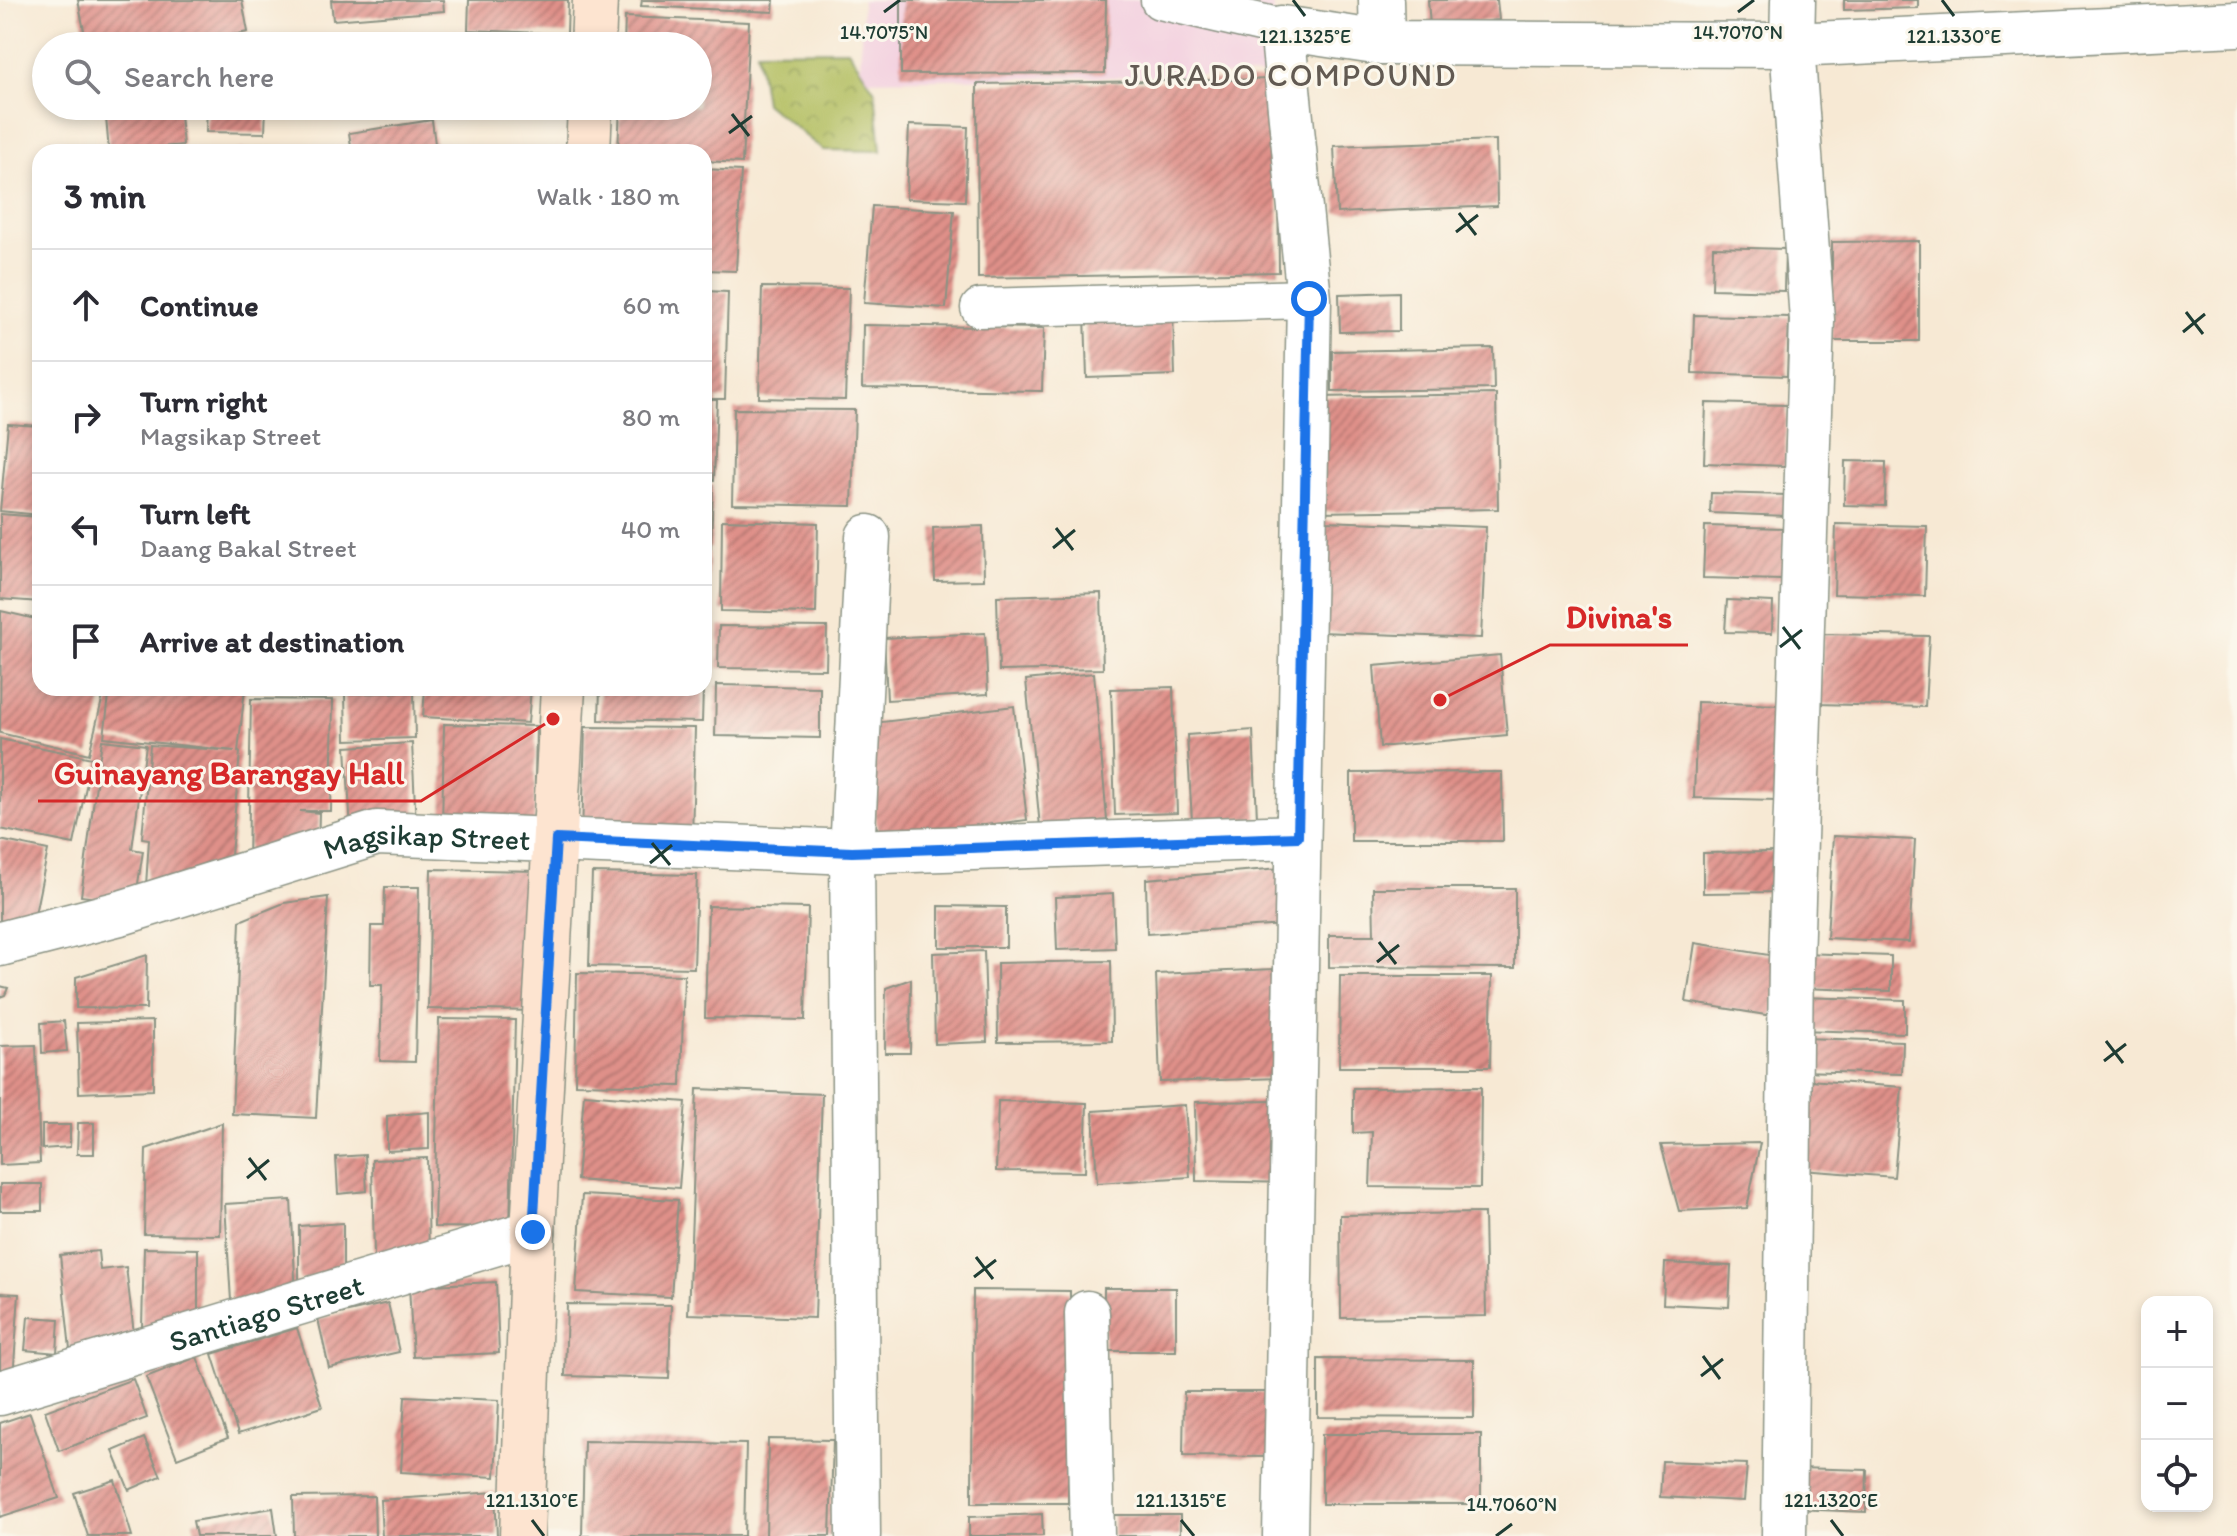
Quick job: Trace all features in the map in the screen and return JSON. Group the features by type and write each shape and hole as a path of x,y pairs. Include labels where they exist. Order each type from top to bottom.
{"street":[{"path":"594,32 595,0"},
{"path":"1381,0 1382,43"},
{"path":"1784,1536 1791,961 1812,320 1792,45 1793,0"},
{"path":"1285,1536 1309,299 1282,28 1382,43 1792,45 2237,24"},
{"path":"588,144 589,120"},
{"path":"858,1536 852,852 868,537"},
{"path":"522,1536 533,1232 563,696"},
{"name":"Magsikap Street","path":"0,944 124,912 377,833 852,852 1298,837"},
{"name":"Santiago Street","path":"0,1393 533,1232"},
{"path":"1087,1313 1092,1536"}],"lane":[{"path":"1160,0 1282,28"},
{"path":"980,308 1309,299"}],"shaded area":[{"path":"862,0 1274,0 1273,75 860,80"}],"green space":[{"path":"848,50 875,91 881,151 823,150 765,103 757,51"}],"building":[{"path":"78,0 242,0 248,32 84,32"},
{"path":"331,0 443,0 444,11 333,20"},
{"path":"469,0 568,0 567,32 468,30"},
{"path":"642,0 774,0 773,12 641,6"},
{"path":"901,0 1106,0 1105,73 901,74"},
{"path":"1428,0 1497,0 1499,20 1430,26"},
{"path":"1844,0 1918,0 1918,8 1844,10"},
{"path":"625,17 749,22 742,163 712,161 712,144 618,144 619,120 712,120 712,32 624,32"},
{"path":"1277,79 1279,272 978,278 977,84"},
{"path":"106,120 180,120 183,144 108,144"},
{"path":"206,120 265,120 265,133 206,132"},
{"path":"432,120 435,144 351,144 349,133"},
{"path":"909,125 968,127 965,201 906,199"},
{"path":"1496,140 1497,206 1337,213 1334,146"},
{"path":"712,169 741,171 736,271 712,270"},
{"path":"872,206 954,211 946,308 864,303"},
{"path":"1919,241 1919,341 1832,341 1832,242"},
{"path":"1713,247 1785,249 1784,291 1712,289"},
{"path":"762,287 849,288 845,400 759,398"},
{"path":"712,291 728,292 725,399 712,399"},
{"path":"1399,292 1399,331 1340,332 1339,294"},
{"path":"1173,312 1175,375 1087,378 1085,315"},
{"path":"1694,315 1789,317 1787,376 1692,373"},
{"path":"863,325 1044,328 1042,391 862,388"},
{"path":"1493,348 1494,389 1332,391 1332,351"},
{"path":"1496,394 1498,509 1320,512 1319,397"},
{"path":"712,400 717,400 714,480"},
{"path":"1706,403 1787,405 1785,466 1704,463"},
{"path":"734,409 855,410 852,506 732,504"},
{"path":"8,424 32,426 32,514 0,511"},
{"path":"1845,461 1886,462 1885,506 1844,505"},
{"path":"1711,493 1788,495 1788,516 1710,513"},
{"path":"0,514 32,516 32,601 0,599"},
{"path":"722,520 818,523 816,613 721,611"},
{"path":"1325,521 1486,527 1481,638 1320,632"},
{"path":"1836,524 1927,526 1925,596 1834,594"},
{"path":"983,526 984,580 935,581 933,528"},
{"path":"1705,526 1785,528 1783,580 1703,578"},
{"path":"1101,593 1103,669 999,671 997,596"},
{"path":"1727,600 1773,602 1772,633 1725,632"},
{"path":"1,611 32,618 32,696 103,696 89,754 0,733"},
{"path":"719,626 827,627 826,669 718,668"},
{"path":"985,633 988,694 887,700 884,638"},
{"path":"1823,634 1929,636 1925,707 1820,704"},
{"path":"1500,655 1507,735 1380,747 1374,666"},
{"path":"1094,673 1107,820 1040,827 1026,680"},
{"path":"716,685 820,687 820,738 715,736"},
{"path":"1173,687 1177,813 1115,815 1111,689"},
{"path":"109,696 244,696 229,878 145,901 149,839 142,838 150,745 235,751 104,737"},
{"path":"345,696 414,696 415,738 346,740"},
{"path":"424,696 530,696 528,723 423,717"},
{"path":"600,696 703,696 702,722 599,720"},
{"path":"251,699 333,700 331,811 300,811 319,813 318,849 248,863"},
{"path":"1697,702 1779,705 1776,800 1694,798"},
{"path":"1014,706 1027,820 878,838 865,724"},
{"path":"444,724 536,726 534,831 442,829"},
{"path":"585,727 695,728 692,838 582,836"},
{"path":"1253,730 1257,818 1192,821 1187,735"},
{"path":"0,739 92,758 74,844 0,829"},
{"path":"102,740 146,745 132,849 143,851 135,903 81,896"},
{"path":"412,743 416,826 351,831 346,747"},
{"path":"1502,772 1503,841 1351,841 1351,773"},
{"path":"1833,836 1915,840 1909,942 1827,938"},
{"path":"0,840 48,850 32,929 0,922"},
{"path":"1777,852 1777,892 1703,893 1703,853"},
{"path":"1282,868 1285,925 1147,934 1146,879"},
{"path":"431,869 538,871 535,1011 428,1009"},
{"path":"592,873 697,875 694,968 589,966"},
{"path":"385,887 419,887 415,1062 380,1061 382,985 370,985 371,926 384,926"},
{"path":"1373,888 1515,888 1515,968 1329,967 1329,935 1374,935"},
{"path":"1113,894 1115,948 1057,950 1055,897"},
{"path":"328,897 316,1118 232,1114 240,921 284,903"},
{"path":"708,906 808,908 805,1020 705,1018"},
{"path":"939,906 1006,907 1006,947 939,947"},
{"path":"1695,943 1781,957 1772,1016 1686,1002"},
{"path":"984,951 987,1042 935,1044 933,953"},
{"path":"1801,953 1891,956 1891,991 1799,988"},
{"path":"147,955 146,1009 76,1008 76,977"},
{"path":"1111,961 1112,1041 998,1042 997,963"},
{"path":"1275,969 1279,1078 1160,1082 1156,974"},
{"path":"577,973 684,975 681,1086 575,1084"},
{"path":"1340,976 1492,976 1490,1067 1339,1067"},
{"path":"911,979 910,1053 885,1053 886,988"},
{"path":"0,986 8,988 5,995 0,997"},
{"path":"1798,997 1905,1000 1905,1033 1797,1030"},
{"path":"439,1019 515,1020 510,1228 434,1227"},
{"path":"64,1021 67,1051 42,1053 41,1023"},
{"path":"153,1021 153,1090 79,1093 77,1023"},
{"path":"1802,1038 1903,1041 1902,1074 1801,1071"},
{"path":"36,1045 40,1163 0,1165 0,1046"},
{"path":"1809,1080 1902,1087 1894,1177 1802,1170"},
{"path":"1481,1087 1480,1188 1370,1187 1372,1132 1353,1133 1353,1088"},
{"path":"697,1089 822,1094 815,1318 688,1314"},
{"path":"584,1094 686,1102 679,1188 577,1180"},
{"path":"998,1101 1087,1103 1085,1172 996,1171"},
{"path":"1291,1101 1288,1183 1196,1181 1195,1102"},
{"path":"1185,1105 1190,1177 1097,1183 1093,1111"},
{"path":"429,1112 429,1149 387,1151 387,1116"},
{"path":"78,1123 94,1123 94,1154 77,1154"},
{"path":"222,1123 220,1235 144,1234 146,1149"},
{"path":"42,1125 70,1125 70,1147 42,1149"},
{"path":"1760,1143 1747,1208 1679,1211 1661,1145"},
{"path":"365,1155 367,1191 338,1194 336,1157"},
{"path":"427,1158 429,1255 374,1256 372,1160"},
{"path":"0,1184 42,1184 42,1211 0,1211"},
{"path":"582,1195 678,1200 671,1297 576,1292"},
{"path":"291,1200 296,1296 231,1301 225,1204"},
{"path":"1484,1213 1486,1316 1341,1318 1340,1215"},
{"path":"343,1223 343,1276 299,1280 299,1226"},
{"path":"144,1248 198,1249 198,1328 142,1327"},
{"path":"98,1251 100,1270 126,1267 135,1342 70,1349 60,1255"},
{"path":"1665,1263 1731,1266 1729,1307 1663,1304"},
{"path":"496,1282 499,1353 413,1357 409,1286"},
{"path":"1104,1288 1176,1288 1176,1351 1104,1351"},
{"path":"973,1290 1070,1291 1068,1503 972,1503"},
{"path":"0,1293 19,1294 13,1379 0,1378"},
{"path":"388,1303 399,1352 329,1368 318,1319"},
{"path":"567,1304 671,1305 669,1379 565,1376"},
{"path":"28,1317 59,1319 57,1353 25,1350"},
{"path":"297,1328 322,1407 238,1434 212,1354"},
{"path":"197,1357 228,1438 177,1458 146,1377"},
{"path":"1318,1359 1474,1360 1474,1418 1318,1417"},
{"path":"133,1379 147,1418 59,1451 45,1411"},
{"path":"1184,1392 1270,1392 1270,1457 1183,1456"},
{"path":"405,1396 499,1400 495,1477 401,1472"},
{"path":"30,1413 59,1498 0,1517 0,1423"},
{"path":"1322,1434 1481,1434 1481,1504 1322,1504"},
{"path":"144,1438 161,1476 129,1490 113,1451"},
{"path":"768,1439 833,1440 830,1536 766,1536"},
{"path":"584,1441 746,1444 744,1536 582,1536"},
{"path":"1662,1461 1747,1464 1744,1501 1660,1497"},
{"path":"1797,1468 1867,1470 1866,1512 1795,1509"},
{"path":"115,1480 132,1536 88,1536 74,1493"},
{"path":"495,1492 497,1536 382,1536 380,1500"},
{"path":"374,1496 375,1536 294,1536 293,1497"},
{"path":"273,1508 277,1536 196,1536 193,1521"},
{"path":"1042,1514 1043,1536 969,1536 969,1517"},
{"path":"1113,1515 1180,1515 1180,1536 1113,1536"}],"place":[{"name":"Divina's","path":"1440,700"},
{"name":"Guinayang Barangay Hall","path":"553,719"}],"district":[{"name":"JURADO COMPOUND","path":"1291,75"}],"route":[{"path":"533,1232 556,839 852,852 1298,837 1309,299"}]}
